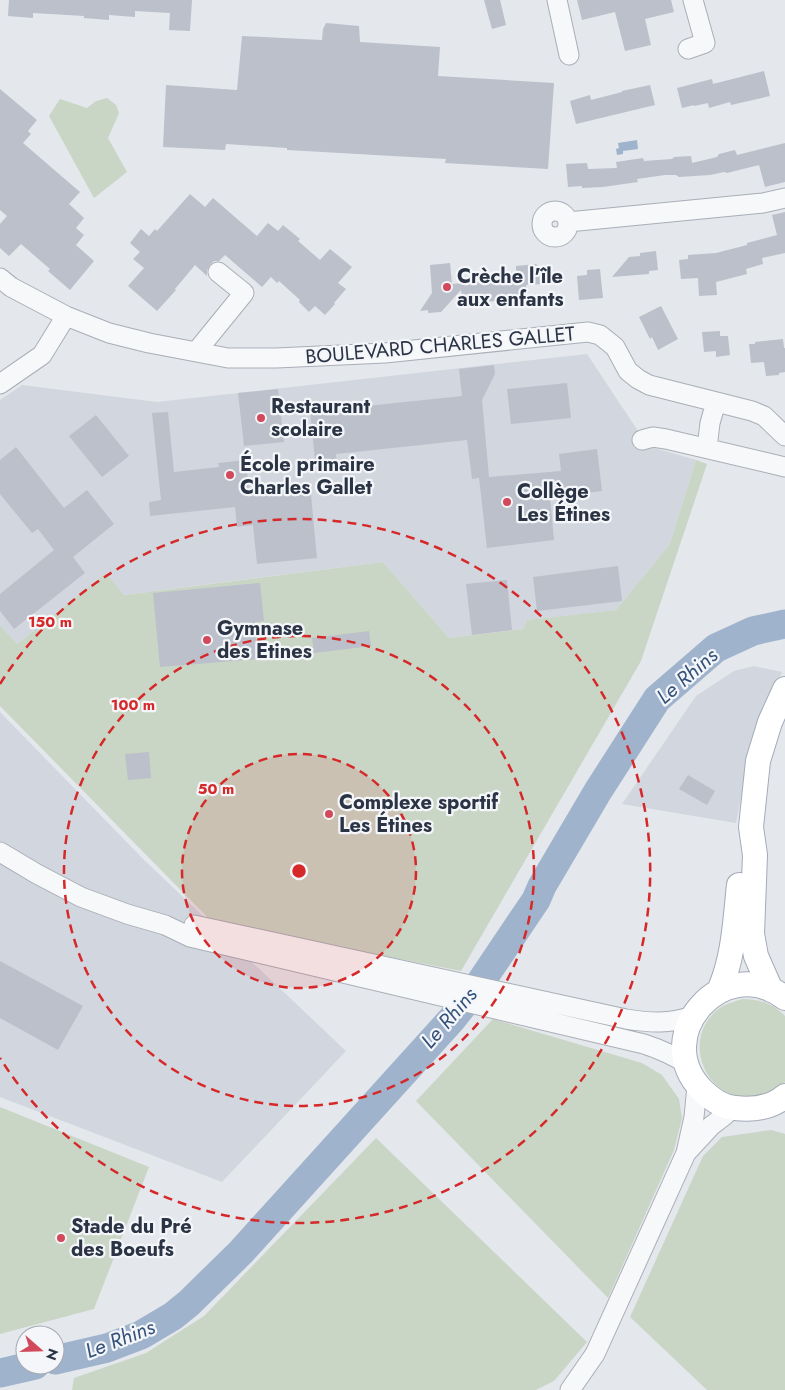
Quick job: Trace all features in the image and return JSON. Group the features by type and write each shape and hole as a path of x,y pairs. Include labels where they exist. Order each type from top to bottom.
{"main road":[{"path":"720,991 728,971 733,943 742,855 751,827 758,761 770,722 785,690"},
{"path":"751,827 755,855 752,934 756,956 778,994"},
{"path":"778,994 758,986 745,985 720,991 705,1002 694,1016 688,1027 685,1039 685,1052 691,1076 698,1086 713,1099 732,1108 749,1110 779,1105"}],"street":[{"path":"557,0 569,55"},
{"path":"688,49 705,43 693,0"},
{"path":"568,222 763,202 785,198"},
{"path":"196,352 244,293 218,272"},
{"name":"BOULEVARD CHARLES GALLET","path":"0,278 11,287 66,316 110,333 149,343 228,358 385,353 588,332 600,335 615,347 628,371 649,385 752,411 764,416 785,436"},
{"path":"0,384 42,355 66,316"},
{"path":"707,448 710,423 716,402"},
{"path":"642,440 653,437 666,439 785,467"},
{"path":"0,852 81,897 127,914 166,925 190,937 427,984 530,998 651,1023 680,1020 694,1016"},
{"path":"427,984 519,1015 595,1031 658,1048 687,1064"},
{"path":"570,1390 595,1354 686,1153 694,1117 698,1086"},
{"path":"686,1153 711,1126 732,1108"}],"shaded area":[{"path":"587,354 648,446 696,460 670,544 616,610 527,620 523,629 449,638 383,562 123,595 106,573 17,644 0,625 0,400 22,385 157,402"},
{"path":"754,666 782,672 754,735 736,823 622,804 696,696 734,671"},
{"path":"0,712 143,859 346,1051 222,1182 0,1097"}],"green space":[{"path":"107,98 116,105 119,113 108,138 127,172 94,198 49,116 60,99 87,108 96,101"},
{"name":"Complexe sportif Les Étines","path":"696,460 707,464 641,661 461,971 212,922 0,706 0,625 17,644 106,573 124,595 383,562 449,638 523,629 527,620 616,610 670,544"},
{"path":"742,999 765,1003 776,1008 785,1016 785,1082 762,1096 744,1098 728,1093 715,1084 706,1071 700,1056 700,1040 705,1024 717,1010 729,1003"},
{"path":"493,1019 642,1063 662,1075 679,1099 682,1118 674,1150 608,1298 416,1101"},
{"name":"Stade du Pré des Boeufs","path":"0,1107 149,1167 94,1309 34,1325 15,1325 15,1330 0,1334"},
{"path":"771,1130 785,1134 785,1390 707,1390 630,1317 703,1156 722,1137"},
{"path":"376,1138 587,1342 554,1381 536,1390 72,1390 74,1378 146,1353 204,1316"}],"water":[{"path":"637,140 638,149 623,151 623,154 617,155 618,143"}],"building":[{"path":"9,0 192,0 190,31 169,30 170,13 135,11 135,17 109,15 109,20 84,18 84,16 33,13 33,18 8,16"},
{"path":"484,0 500,0 506,25 492,29"},
{"path":"577,0 671,0 674,12 645,19 651,45 625,51 615,12 582,20"},
{"path":"326,23 359,26 360,42 440,47 438,76 554,83 548,169 445,163 446,159 287,150 287,148 226,144 225,150 163,147 166,85 237,90 242,36 322,40 323,29"},
{"path":"764,71 770,96 731,105 730,102 709,108 708,103 682,108 677,88 712,79 713,84"},
{"path":"650,85 655,105 576,124 570,101 590,95 591,100"},
{"path":"0,89 37,120 28,131 31,134 23,143 80,192 69,204 84,218 76,228 84,235 76,245 94,261 70,290 48,271 50,269 21,244 9,256 0,248 0,224 7,216 0,210"},
{"path":"785,143 785,182 765,187 759,165 710,175 679,177 676,175 665,175 637,179 638,182 603,187 568,187 566,164 587,163 588,169 617,168 616,162 643,158 644,161 691,156 692,163 735,150 737,155"},
{"path":"190,194 205,207 213,198 257,236 268,223 278,231 283,225 300,239 298,241 320,260 330,249 352,267 338,283 346,289 325,315 315,306 309,312 299,302 300,300 279,281 277,283 271,277 262,287 225,255 219,261 214,261 210,265 207,270 207,276 195,265 157,311 128,286 144,268 133,259 140,252 130,243 141,229 149,236 155,229 157,231"},
{"path":"785,212 785,253 762,258 763,264 746,269 747,274 716,282 717,295 699,296 698,278 681,279 679,260 688,259 688,255 716,253 777,235 772,215"},
{"path":"656,251 658,270 649,271 649,274 612,277 629,257 640,256 640,253"},
{"path":"450,263 452,284 487,281 487,278 507,276 507,273 516,272 516,266 536,264 543,270 543,284 526,285 528,303 510,304 509,300 483,302 483,305 463,307 461,290 441,312 428,313 428,310 420,311 432,293 430,265"},
{"path":"600,269 603,298 579,300 577,276 587,275 587,270"},
{"path":"661,306 678,339 658,350 639,317"},
{"path":"720,331 720,336 728,336 730,355 716,357 716,351 704,352 702,332"},
{"path":"783,339 785,372 779,373 779,375 766,376 764,362 751,363 749,344"},
{"path":"494,365 495,374 482,400 489,477 561,471 559,454 597,449 602,491 550,497 554,540 487,548 479,478 472,479 467,440 336,454 337,468 316,470 310,410 329,408 329,410 462,396 459,369"},
{"path":"567,383 571,418 511,424 507,389"},
{"name":"Restaurant scolaire","path":"278,389 284,442 244,446 238,393"},
{"path":"168,412 174,472 219,467 218,463 246,460 249,491 310,484 317,558 257,564 253,525 237,527 235,507 150,516 149,502 161,500 152,413"},
{"path":"96,415 129,456 102,477 69,436"},
{"path":"16,447 64,508 87,490 114,524 73,557 85,573 14,629 0,611 0,594 54,550 38,529 32,533 0,494 0,460"},
{"path":"618,566 622,601 537,611 533,577"},
{"path":"507,580 512,630 472,635 466,584"},
{"name":"Gymnase des Etines","path":"260,583 264,621 255,622 258,659 160,667 153,593"},
{"path":"369,631 371,646 314,653 312,638"},
{"path":"149,752 151,778 128,780 125,754"},
{"path":"688,775 715,791 707,805 679,789"},
{"path":"0,961 83,1006 58,1050 0,1018"}],"waterway":[{"name":"Le Rhins","path":"65,1358 107,1348 141,1335 173,1316 241,1252 452,1019 478,986 536,900 542,886 598,791 657,699 716,648 753,631 785,624"},
{"name":"Le Rhins","path":"0,1373 15,1370"}],"place":[{"name":"Crèche l'île aux enfants","path":"447,287"},
{"name":"Restaurant scolaire","path":"261,418"},
{"name":"École primaire Charles Gallet","path":"230,475"},
{"name":"Collège Les Étines","path":"507,502"},
{"name":"Gymnase des Etines","path":"207,640"},
{"name":"Complexe sportif Les Étines","path":"329,814"},
{"name":"Stade du Pré des Boeufs","path":"61,1238"}]}
